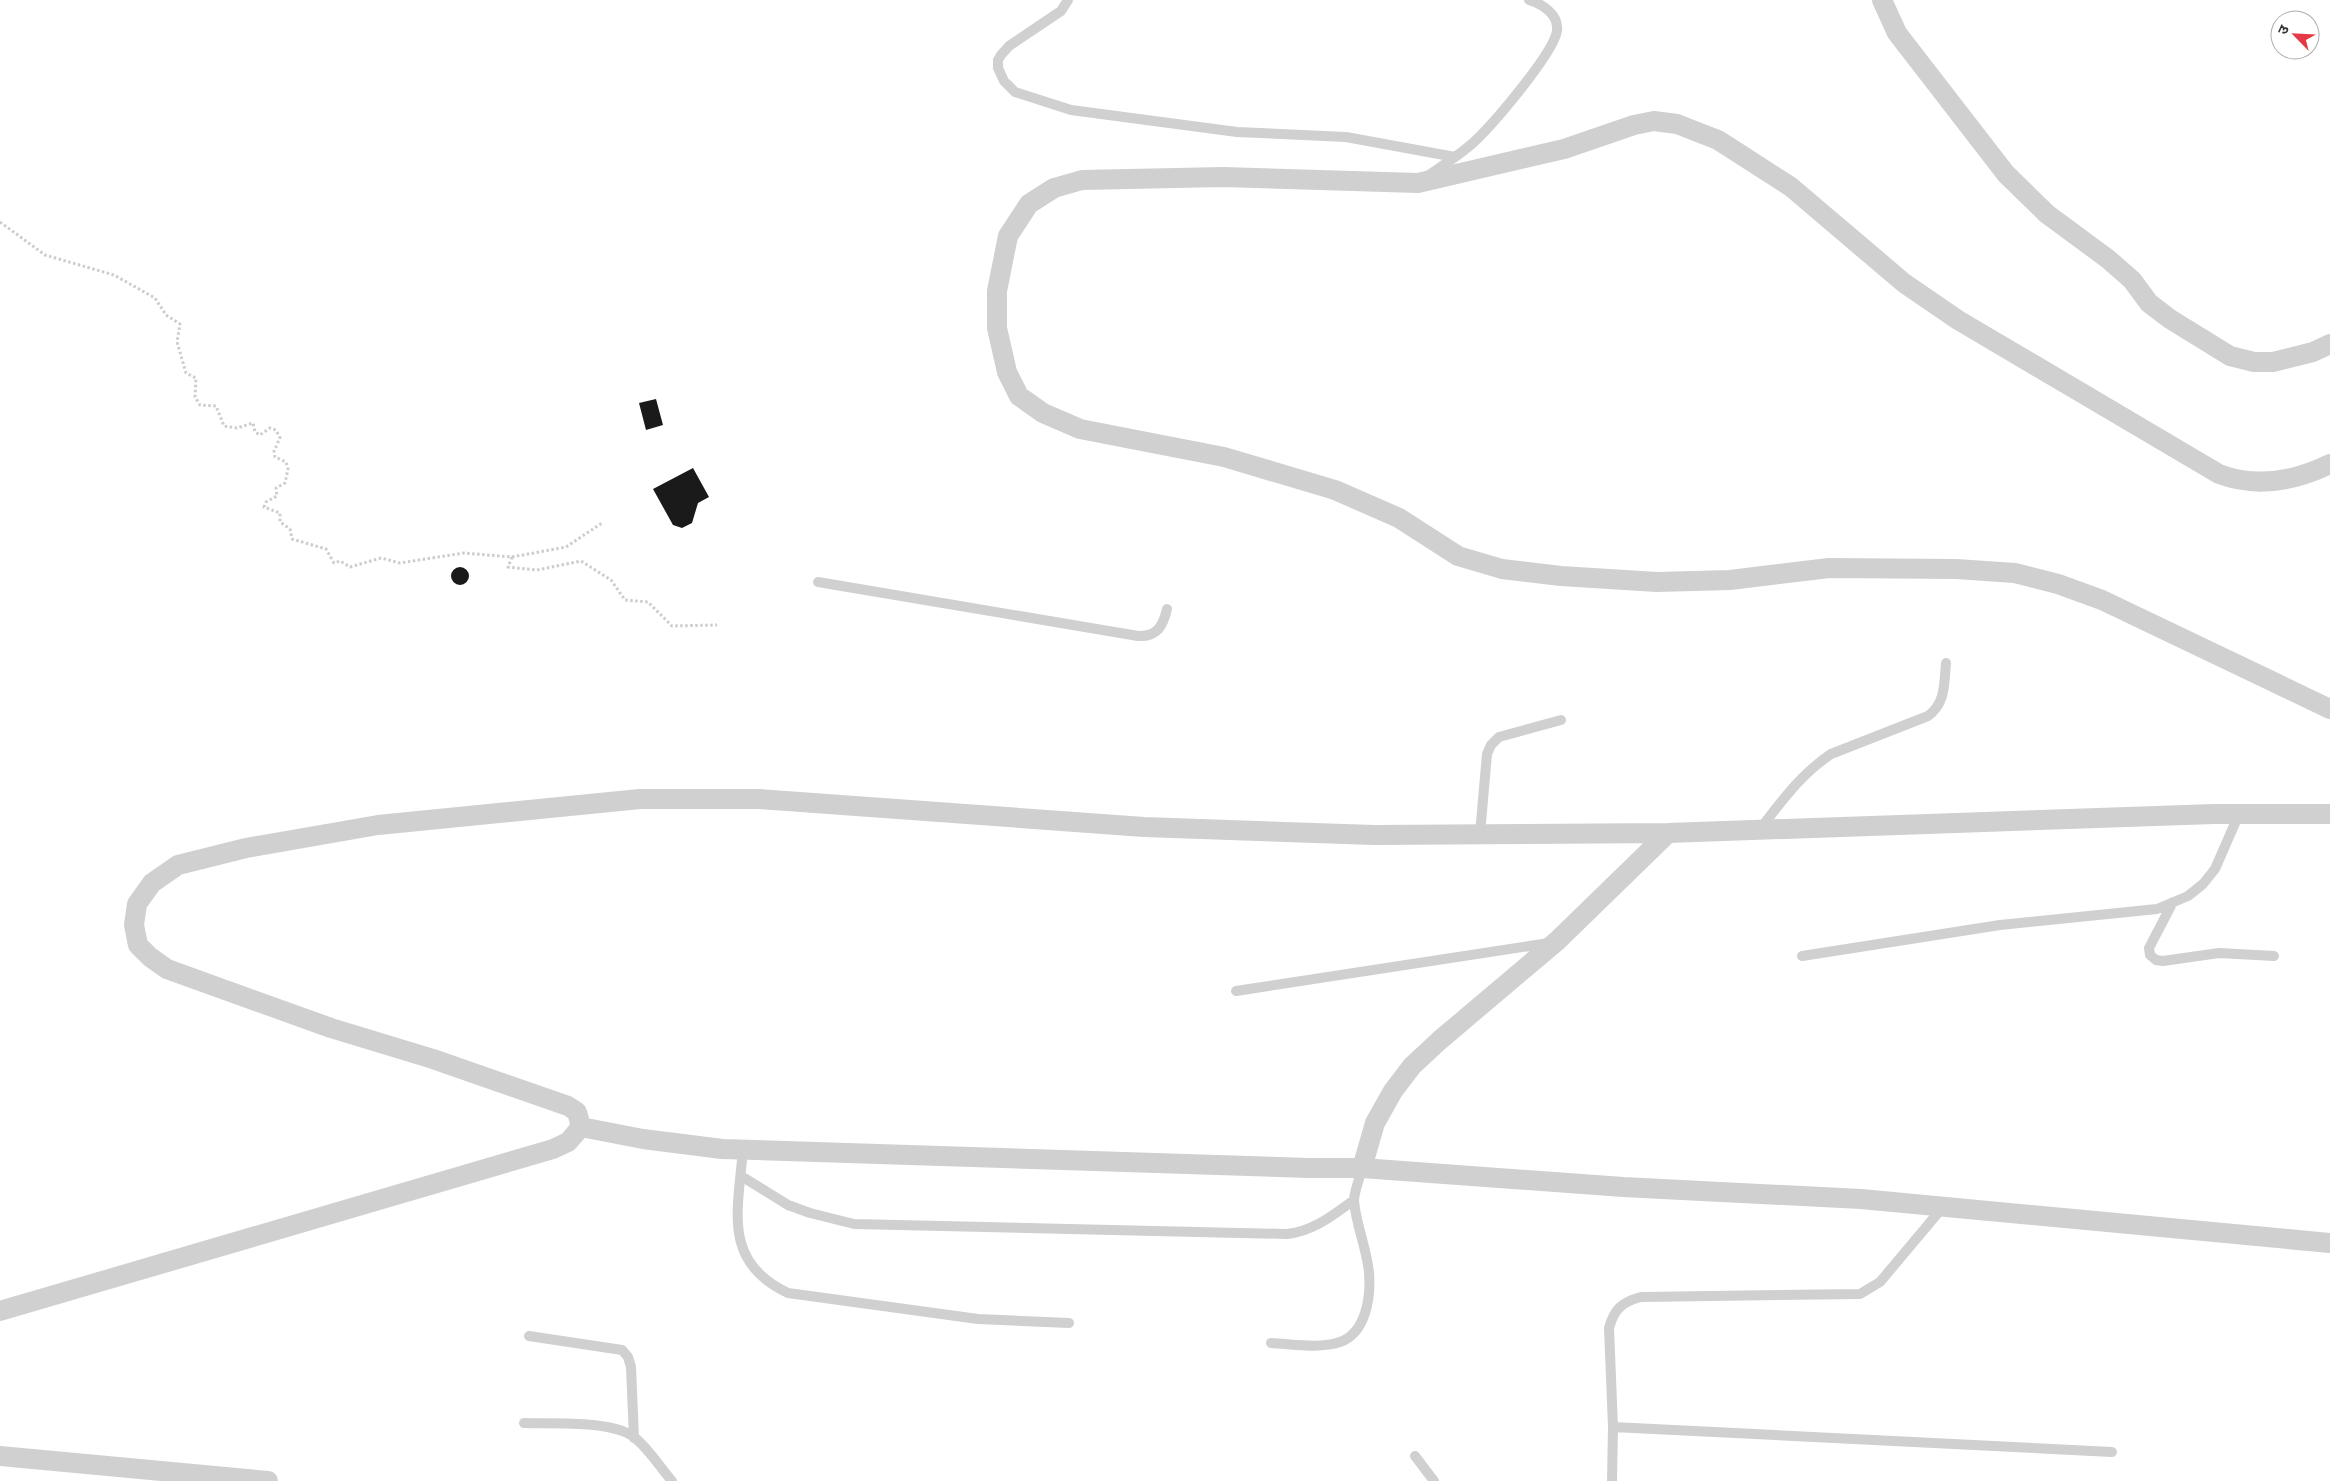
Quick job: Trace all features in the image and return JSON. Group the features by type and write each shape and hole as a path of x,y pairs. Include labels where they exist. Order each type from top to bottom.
{"street":[{"path":"1882,0 1897,34 2006,174 2047,214 2108,259 2132,280 2149,303 2170,319 2230,356 2254,362 2273,362 2313,352 2330,344"},
{"path":"2330,464 2305,474 2276,481 2250,483 2219,474 1958,320 1904,283 1791,186 1718,140 1677,124 1654,121 1634,125 1564,149 1418,183 1223,177 1082,180 1054,188 1029,204 1008,236 997,291 997,328 1007,372 1019,396 1043,413 1080,429 1224,457 1335,490 1399,518 1458,556 1502,569 1561,576 1657,582 1730,580 1830,568 1956,569 2015,573 2058,584 2102,600 2330,709"},
{"path":"582,1127 577,1112 568,1106 433,1059 332,1028 167,969 150,957 138,945 134,925 137,904 152,883 178,865 236,850 378,825 640,799 759,799 1144,827 1374,835 1668,833 2239,814 2330,814"},
{"path":"1362,1168 1375,1123 1393,1092 1412,1066 1440,1040 1557,942 1668,833"},
{"path":"582,1127 644,1139 743,1149 1280,1168 1362,1168 1623,1188 1861,1200 2330,1243"},
{"path":"0,1311 553,1149 568,1142 582,1127"},
{"path":"0,1456 268,1481"}],"lane":[{"path":"1068,0 1061,11 1009,46 1001,54 998,60 998,68 1004,81 1015,92 1071,110 1237,132 1346,137 1455,157"},
{"path":"1418,183 1475,141 1492,123 1549,50 1557,30 1556,24 1544,6 1529,0"},
{"path":"818,582 1138,636 1148,636 1156,632 1164,624 1167,609"},
{"path":"1759,830 1800,778 1817,763 1831,754 1928,716 1937,710 1942,702 1946,662"},
{"path":"1480,834 1487,754 1491,745 1498,737 1561,720"},
{"path":"1802,956 2000,925 2157,909 2188,896 2203,884 2214,869 2239,814"},
{"path":"2173,902 2149,948 2150,955 2156,960 2163,961 2219,953 2274,956"},
{"path":"1236,992 1557,942"},
{"path":"743,1149 738,1228 744,1254 756,1272 770,1284 788,1293 978,1318 1069,1324"},
{"path":"1271,1343 1322,1345 1339,1342 1350,1337 1362,1323 1368,1299 1369,1273 1354,1200 1362,1168"},
{"path":"741,1176 788,1204 810,1213 864,1224 1287,1234 1301,1232 1319,1224 1354,1200"},
{"path":"1612,1481 1609,1328 1612,1316 1620,1305 1641,1297 1860,1294 1880,1282 1943,1207"},
{"path":"529,1336 622,1350 628,1357 631,1367 634,1438"},
{"path":"524,1423 601,1426 621,1431 634,1438 672,1481"},
{"path":"1612,1427 2112,1452"},
{"path":"1415,1456 1434,1481"}],"path":[{"path":"0,222 45,255 114,276 155,298 166,315 180,324 177,342 186,372 196,378 195,397 200,405 216,406 224,426 237,428 253,423 255,432 260,435 270,428 276,430 280,438 274,451 275,457 286,462 288,469 284,483 276,488 277,496 266,502 264,507 280,513 280,522 290,529 292,539 326,549 334,563 340,561 350,567 381,558 400,563 464,553 512,557 566,546 602,523"},
{"path":"512,557 508,567 537,570 581,561 611,580 625,600 648,602 672,626 717,625"}],"building":[{"path":"656,399 663,425 646,430 639,403"},
{"path":"693,468 709,497 698,503 692,523 682,528 673,525 653,489"},
{"path":"460,567 466,570 469,576 466,582 460,585 454,582 451,576 454,570"}]}
